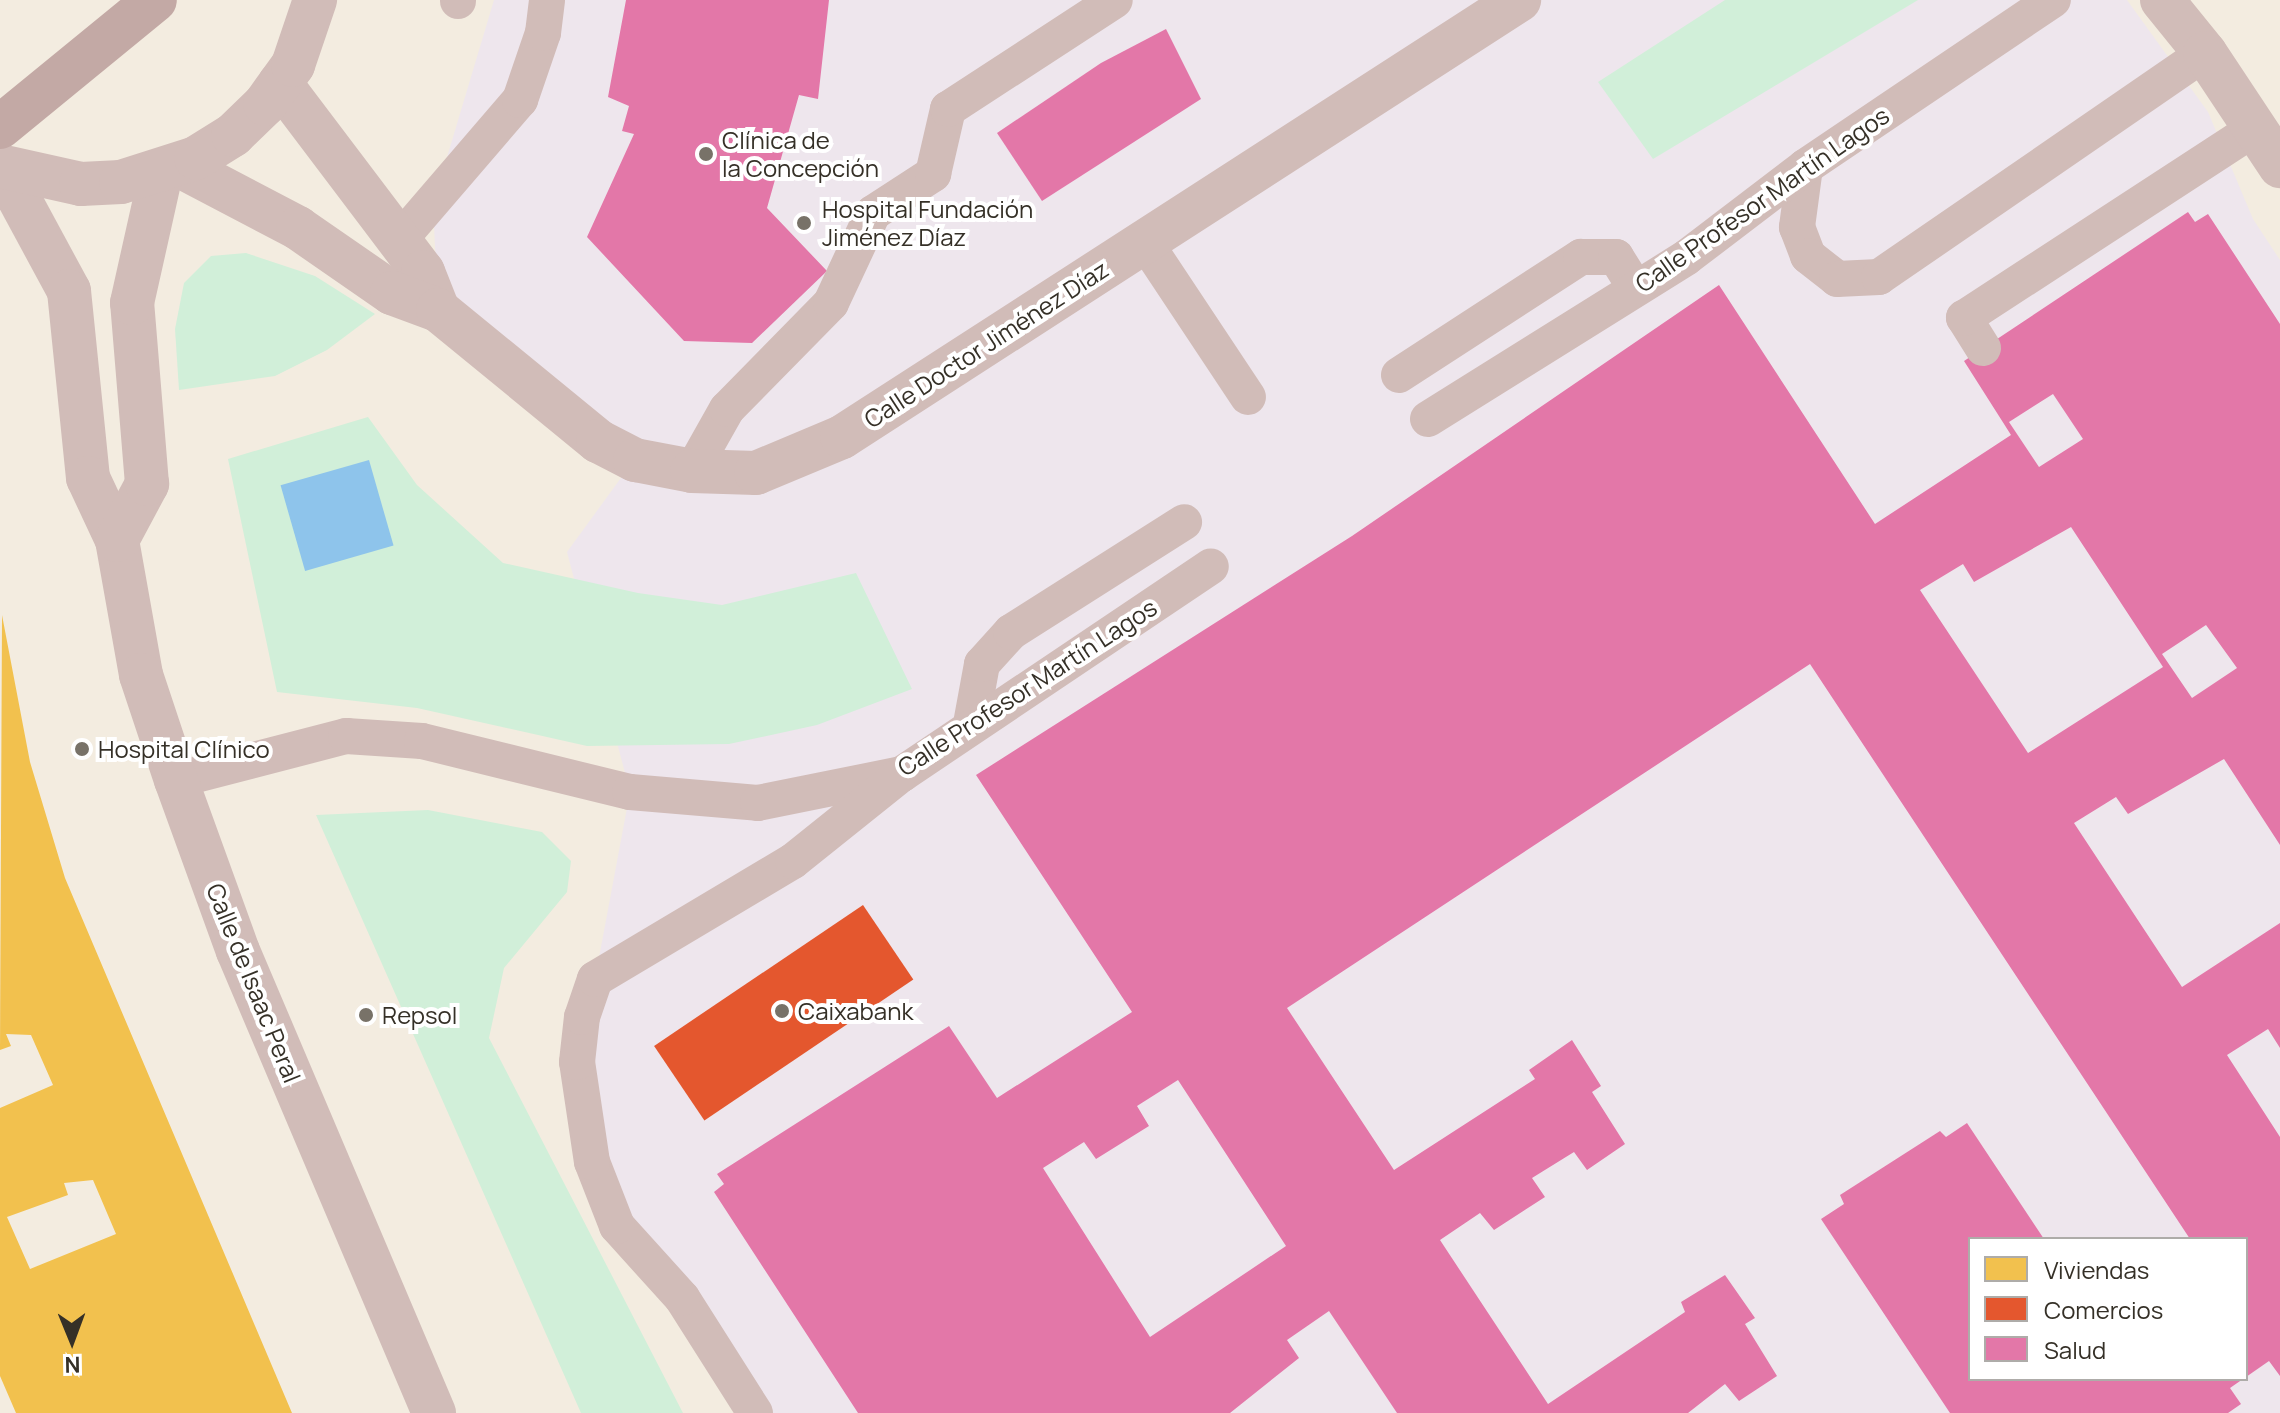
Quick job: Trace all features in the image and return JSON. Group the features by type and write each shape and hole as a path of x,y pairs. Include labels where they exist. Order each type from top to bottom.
{"main road":[{"path":"1,153 155,0"}],"street":[{"path":"1,153 81,184 170,169 233,135 280,83 293,65 315,0"},
{"name":"Calle Doctor Jiménez Díaz","path":"170,169 298,228 392,293 438,310 598,441 635,460 692,471 756,473 842,437 1519,0"},
{"path":"2162,0 2205,53 2280,166"},
{"name":"Calle Doctor Jiménez Díaz","path":"280,83 423,272 438,310"},
{"name":"Calle de Isaac Peral","path":"1,153 69,291 88,478 117,540 141,675 176,780 238,951 434,1413"},
{"path":"117,540 147,484 132,303 170,169"}],"lane":[{"path":"385,225 408,230 520,100 543,33 547,0"},
{"path":"692,471 727,409 831,303 873,213 933,174 948,109 1115,0"},
{"name":"Calle Profesor Martín Lagos","path":"1428,419 1687,257 1805,167 2053,0"},
{"path":"1805,167 1797,227 1808,256 1837,279 1879,277 2205,53"},
{"path":"1983,348 1964,318 2255,128"},
{"path":"1145,242 1248,397"},
{"path":"1399,375 1581,257 1616,257 1635,288"},
{"path":"971,724 982,664 1011,632 1184,522"},
{"name":"Calle Profesor Martín Lagos","path":"176,780 346,736 422,741 630,792 758,803 902,774 971,724 1211,566"},
{"path":"755,1413 682,1298 617,1226 592,1162 577,1062 582,1017 595,979 793,861 902,774"}],"shaded area":[{"path":"494,0 2127,0 2208,112 2253,219 2280,260 2280,1413 755,1413 592,1162 595,979 630,792 567,552 634,460 438,310 433,204"}],"green space":[{"path":"1725,0 1918,0 1653,159 1598,82"},
{"path":"246,253 315,276 375,314 327,350 275,376 179,390 175,329 184,283 211,256"},
{"path":"368,417 417,485 503,563 638,593 722,605 856,573 912,689 817,725 729,744 587,746 417,708 277,692 228,459"},
{"path":"428,810 542,832 571,861 567,892 504,968 489,1038 683,1413 581,1413 316,815"}],"water":[{"path":"369,460 394,546 305,571 281,485"}],"building: Viviendas":[{"path":"2,615 30,762 65,878 292,1413 16,1413 0,1376 0,1108 53,1085 31,1035 6,1034 11,1046 0,1050","holes":["93,1180 116,1234 30,1269 7,1217 68,1195 64,1183"]}],"building: Comercios":[{"name":"Caixabank","path":"863,905 913,980 704,1121 654,1046"}],"building: Salud":[{"name":"Clínica de la Concepción","path":"626,0 829,0 818,99 799,95 767,208 827,271 752,343 684,341 587,237 634,134 622,131 629,106 608,97"},
{"path":"1166,29 1201,99 1042,201 997,133 1101,63"},
{"path":"2188,212 2195,222 2208,214 2280,324 2280,845 2224,759 2128,814 2116,797 2074,823 2182,987 2280,923 2280,1048 2268,1029 2227,1055 2280,1137 2280,1376 2269,1361 2248,1376 2248,1237 2189,1237 1810,664 1287,1008 1394,1170 1535,1079 1529,1070 1572,1040 1601,1086 1592,1092 1625,1144 1587,1170 1574,1152 1532,1178 1545,1197 1494,1230 1480,1213 1440,1240 1548,1404 1685,1312 1681,1302 1725,1275 1755,1318 1745,1324 1777,1376 1739,1401 1725,1384 1688,1413 1397,1413 1329,1311 1287,1340 1299,1358 1230,1413 858,1413 714,1192 724,1184 717,1174 949,1026 997,1098 1132,1012 976,775 1352,536 1719,285 1875,524 2011,435 1964,361","holes":["2053,394 2083,439 2039,467 2009,422","2071,527 2163,667 2028,753 1920,590 1963,564 1974,582","2206,625 2237,668 2192,698 2162,654","1178,1080 1286,1246 1150,1337 1043,1168 1084,1142 1096,1159 1149,1126 1137,1106"]},
{"path":"1967,1123 2043,1237 1968,1237 1968,1381 2240,1381 2230,1388 2241,1404 2228,1413 1950,1413 1821,1219 1844,1204 1840,1195 1940,1131 1946,1137"}],"place":[{"name":"Clínica de la Concepción","path":"706,154"},
{"name":"Hospital Fundación Jiménez Díaz","path":"804,223"},
{"name":"Hospital Clínico","path":"82,749"},
{"name":"Caixabank","path":"782,1011"},
{"name":"Repsol","path":"366,1015"}]}
